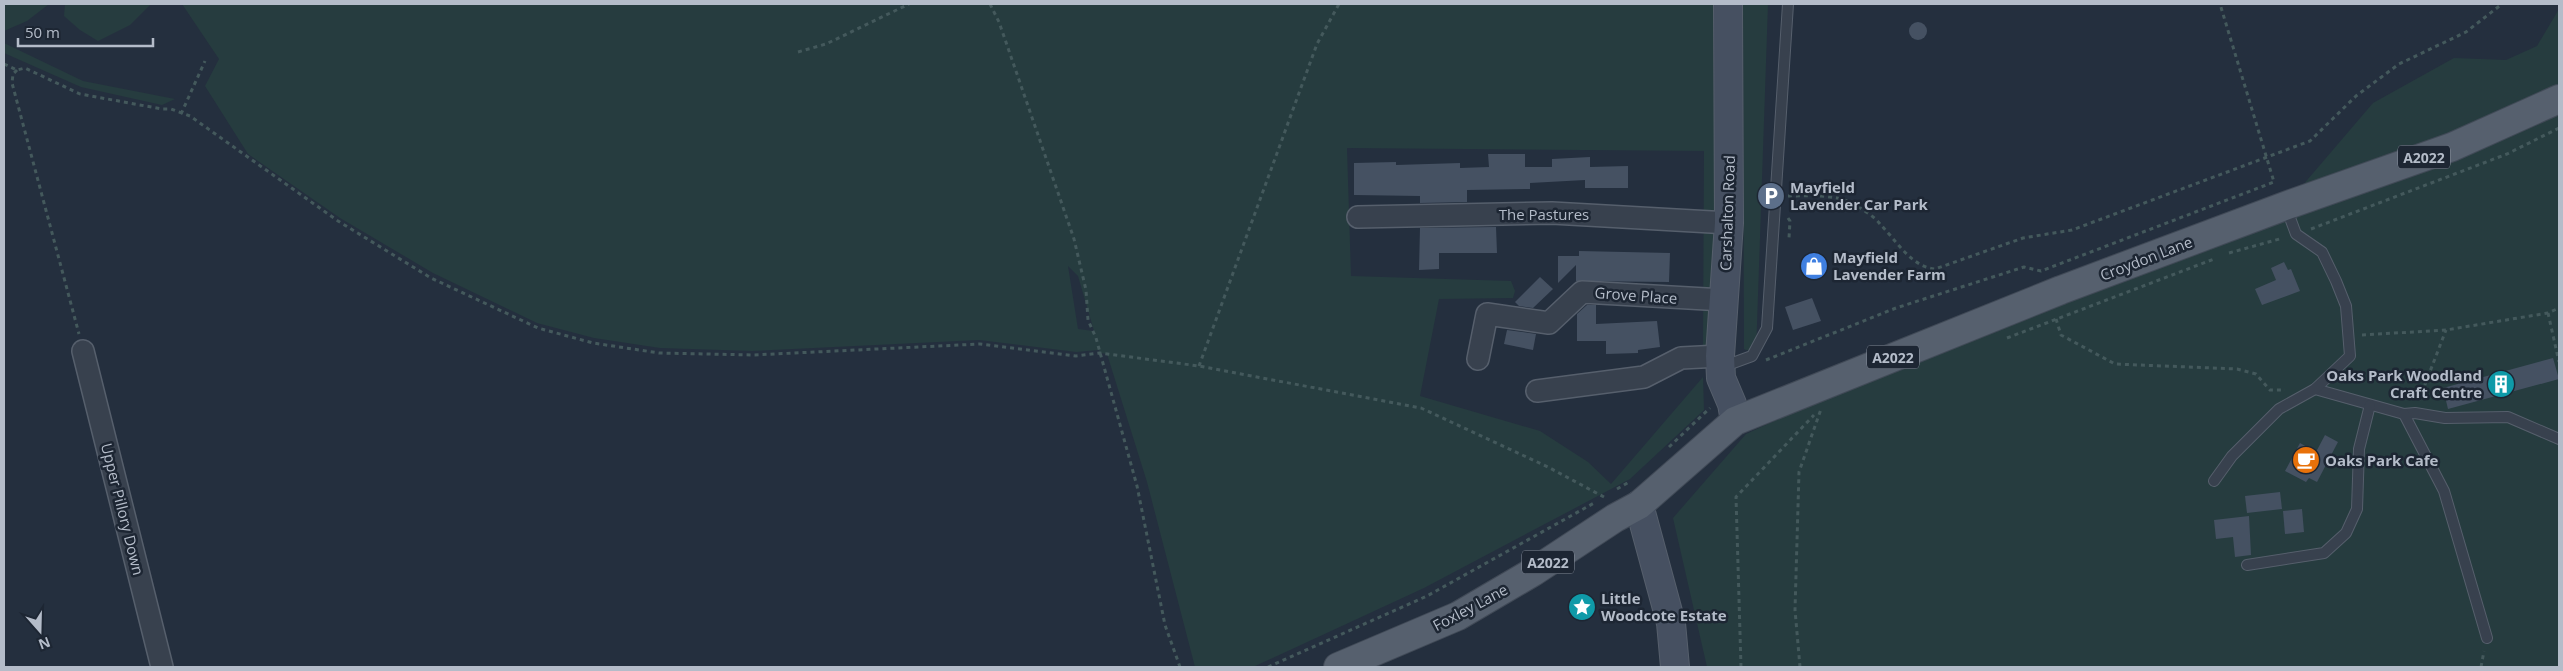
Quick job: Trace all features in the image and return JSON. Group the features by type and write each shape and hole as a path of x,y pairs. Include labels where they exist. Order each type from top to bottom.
{"main road":[{"name":"Carshalton Road","path":"1728,4 1729,222 1721,367 1735,420"},
{"name":"Croydon Lane","path":"1735,420 2036,300 2285,206 2452,147 2559,100"},
{"name":"Foxley Lane","path":"1338,667 1458,616 1615,518 1635,493 1735,420"},
{"path":"1635,493 1670,623 1675,667"}],"street":[{"name":"The Pastures","path":"1358,216 1552,213 1729,222"},
{"name":"Grove Place","path":"1478,359 1487,314 1549,323 1582,292 1724,300"},
{"name":"Upper Pillory Down","path":"83,351 162,667"},
{"path":"1537,391 1644,377 1681,358 1721,367"}],"lane":[{"path":"1721,367 1752,356 1767,328 1788,4"},
{"path":"2214,481 2232,456 2279,409 2315,389 2350,356 2346,306 2322,252 2296,234 2285,206"},
{"path":"2315,389 2404,414 2415,413 2445,418 2508,418 2559,439"},
{"path":"2247,565 2324,553 2346,533 2357,510 2358,450 2370,404"},
{"path":"2404,414 2444,491 2487,638"}],"path":[{"path":"798,52 826,44 909,4"},
{"path":"990,4 999,22 1074,239 1086,290 1088,320 1100,353 1138,486 1165,625 1180,667"},
{"path":"1199,366 1318,44 1339,4"},
{"path":"1761,362 1905,305 2024,267 2041,271 2274,182 2220,4"},
{"path":"1776,196 1812,195 1848,200 1879,222 1917,264 1935,269 2023,238 2072,230 2310,141 2356,96 2399,64 2466,32 2502,4"},
{"path":"181,114 205,61"},
{"path":"4,64 17,70"},
{"path":"83,351 12,83 13,74 17,70 25,68 80,94 162,110 171,109 190,116 338,221 431,278 538,328 593,343 659,353 753,355 980,344 1076,356 1100,353 1199,366 1421,408 1548,467 1604,497"},
{"path":"2349,335 2446,330 2548,313 2559,308"},
{"path":"2548,313 2559,362"},
{"path":"2000,341 2056,319 2061,335 2115,364 2237,369 2256,374 2270,390 2315,389"},
{"path":"2415,413 2446,330"},
{"path":"1666,449 1711,407 1714,383 1721,367"},
{"path":"1741,667 1736,497 1823,405 1799,472 1795,610 1800,667"},
{"path":"1268,667 1427,596 1604,497 1635,493"}],"green space":[{"path":"4,4 49,4 27,21 4,31"},
{"path":"65,4 151,4 130,25 98,41 80,30 64,16"},
{"path":"182,4 1713,4 1714,110 1721,151 1715,151 1716,348 1703,345 1704,151 1347,148 1351,276 1511,281 1515,291 1513,298 1439,299 1420,396 1540,431 1588,462 1611,484 1703,377 1704,410 1630,479 1424,588 1253,667 1195,667 1147,482 1107,354 1100,353 1099,350 1076,352 979,340 752,351 660,348 594,338 537,323 433,273 340,218 248,154 205,86 219,59","holes":["1068,266 1078,276 1094,331 1078,329"]},
{"path":"1743,4 1768,4 1756,354 1744,349"},
{"path":"2559,9 2559,667 1707,667 1673,518 1746,434 2036,300 2285,206 2373,103 2454,58 2506,60 2537,46"},
{"path":"4,43 83,81 175,99 162,105 81,87 4,53"}],"building":[{"path":"1918,22 1924,25 1927,31 1924,37 1918,40 1912,37 1909,31 1912,25"},
{"path":"1488,154 1525,154 1525,167 1552,167 1552,159 1590,157 1590,167 1628,166 1628,188 1585,188 1585,180 1530,183 1530,189 1467,190 1467,202 1420,203 1420,196 1354,195 1354,163 1396,162 1396,165 1460,163 1460,168 1489,167"},
{"path":"1496,227 1497,253 1439,253 1439,269 1419,270 1420,228"},
{"path":"1579,251 1670,253 1669,282 1576,281 1576,265 1558,283 1558,256 1579,256"},
{"path":"2284,262 2288,270 2291,269 2300,291 2262,305 2255,289 2276,280 2271,268"},
{"path":"1540,277 1553,289 1533,308 1519,306 1515,302"},
{"path":"1812,298 1821,321 1793,330 1785,307"},
{"path":"1587,305 1596,305 1596,324 1657,321 1660,347 1638,350 1638,353 1606,354 1606,341 1577,341 1577,314"},
{"path":"1507,330 1536,334 1533,350 1504,344"},
{"name":"Oaks Park Woodland Craft Centre","path":"2553,358 2559,379 2448,409 2443,388"},
{"path":"2325,435 2338,442 2317,482 2309,478 2306,482 2285,471 2300,443 2316,452"},
{"path":"2280,492 2282,509 2247,513 2245,496"},
{"path":"2302,509 2304,532 2285,534 2283,511"},
{"path":"2249,516 2251,555 2235,557 2233,537 2216,539 2214,520"}],"place":[{"name":"Mayfield Lavender Car Park","path":"1771,196"},
{"name":"Mayfield Lavender Farm","path":"1814,266"},
{"name":"Oaks Park Woodland Craft Centre","path":"2501,384"},
{"name":"Oaks Park Cafe","path":"2306,460"},
{"name":"Little Woodcote Estate","path":"1582,607"}]}
